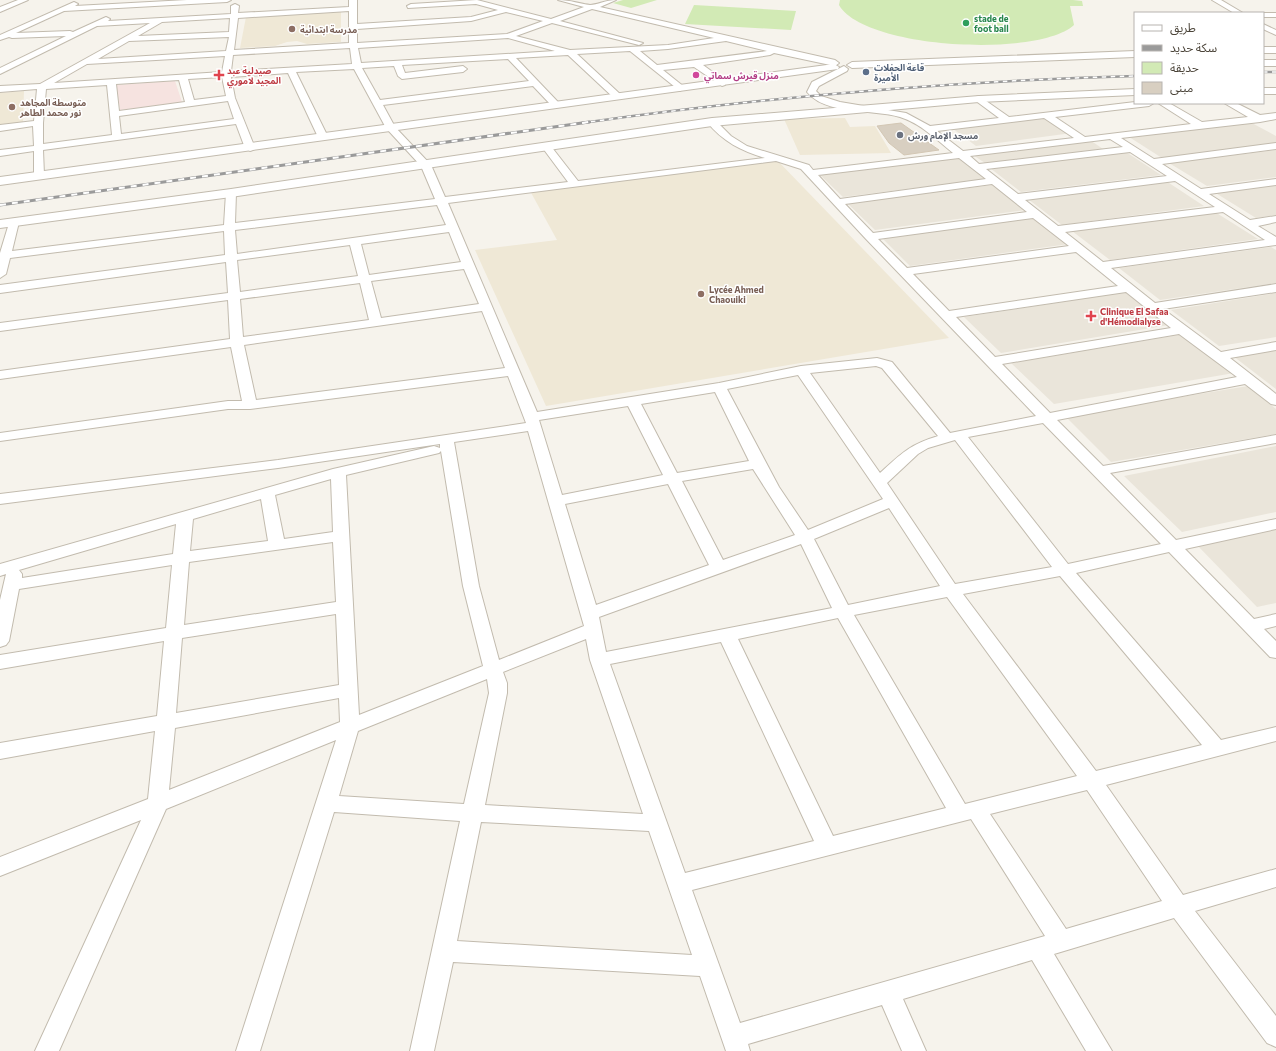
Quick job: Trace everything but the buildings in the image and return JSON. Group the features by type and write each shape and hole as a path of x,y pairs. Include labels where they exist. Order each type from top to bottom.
{"street":[{"path":"2,8 24,0"},
{"path":"1,37 83,0"},
{"path":"64,9 227,0"},
{"path":"235,0 233,34 226,74 231,98 250,148"},
{"path":"562,0 841,66"},
{"path":"0,89 397,63 470,48 612,0"},
{"path":"1216,0 1237,12"},
{"path":"416,32 411,3 444,4 477,1 505,10 550,20 656,48"},
{"path":"444,4 448,20"},
{"path":"96,24 234,16 353,5 353,45 357,66 391,128 426,165 532,421 591,622 599,660 735,1044 888,993 1037,947 1276,878"},
{"path":"0,71 132,6"},
{"path":"85,62 353,45 416,32 448,20 476,18 505,10"},
{"path":"1264,15 1276,15"},
{"path":"42,86 161,20"},
{"path":"638,26 651,21"},
{"path":"354,27 416,32 470,48 510,56 631,48 656,48 726,39"},
{"path":"1264,27 1276,33"},
{"path":"612,36 625,31"},
{"path":"1,37 78,33"},
{"path":"126,40 233,34"},
{"path":"508,36 570,52 617,96"},
{"path":"694,44 716,60"},
{"path":"397,63 402,76 474,68 470,48"},
{"path":"631,48 680,88"},
{"path":"1264,50 1276,50"},
{"path":"655,68 696,64 777,52"},
{"path":"0,181 324,138 555,104 841,66 1134,54"},
{"path":"510,56 555,104"},
{"path":"1264,63 1276,63"},
{"path":"696,64 722,83"},
{"path":"0,65 10,66"},
{"path":"841,66 824,80 812,87 812,94 830,102 903,115 929,129 1152,307 1219,356 1276,401"},
{"path":"291,70 324,138"},
{"path":"798,72 818,76 824,80"},
{"path":"183,77 190,104"},
{"path":"111,82 117,138"},
{"path":"377,103 535,83"},
{"path":"39,175 38,123 42,86"},
{"path":"1264,91 1276,91"},
{"path":"0,224 231,193 712,122 979,99 1134,92"},
{"path":"114,114 231,98"},
{"path":"979,99 1006,119"},
{"path":"929,129 1140,104"},
{"path":"1165,104 1200,125"},
{"path":"1231,104 1276,127"},
{"path":"1046,115 1082,139"},
{"path":"811,173 1276,116"},
{"path":"0,153 240,121"},
{"path":"712,122 728,138 744,148 778,159 801,164 811,173 870,237 991,362 1276,652"},
{"path":"0,128 38,123"},
{"path":"1112,136 1276,242"},
{"path":"547,146 576,185"},
{"path":"1153,162 1276,146"},
{"path":"977,167 1132,149"},
{"path":"5,255 778,159"},
{"path":"1015,198 1176,178"},
{"path":"838,202 995,181"},
{"path":"1199,192 1276,182"},
{"path":"231,193 229,226 237,342 250,401"},
{"path":"1056,230 1225,209"},
{"path":"870,237 1036,214"},
{"path":"1248,224 1276,220"},
{"path":"0,272 14,222"},
{"path":"0,289 231,256 452,228"},
{"path":"354,240 376,322"},
{"path":"1101,266 1276,242"},
{"path":"904,272 1079,248"},
{"path":"0,327 468,265"},
{"path":"946,315 1129,288"},
{"path":"1152,307 1276,288"},
{"path":"0,375 486,307"},
{"path":"991,362 1182,330"},
{"path":"1219,356 1276,346"},
{"path":"0,570 338,472 532,421 632,400 719,387 801,370 877,362 884,363 952,436 1217,749"},
{"path":"0,437 510,365"},
{"path":"801,370 892,501 951,590 1092,781 1178,906 1276,1036"},
{"path":"879,482 913,451 923,445 952,436 1248,379"},
{"path":"719,387 758,464 771,487 805,537 843,612 968,812 1061,940"},
{"path":"632,400 719,568"},
{"path":"1099,471 1276,438"},
{"path":"0,499 447,443"},
{"path":"422,1051 474,813 498,693 498,683 488,655 471,586 447,443"},
{"path":"556,501 673,478 758,464"},
{"path":"248,1051 350,727 338,472"},
{"path":"267,492 277,544"},
{"path":"0,867 494,669 591,622 719,568 805,537 892,501"},
{"path":"47,1051 158,804 185,516"},
{"path":"599,660 951,590 1064,570 1276,524"},
{"path":"12,585 181,558 341,536"},
{"path":"0,641 16,565"},
{"path":"0,662 344,607"},
{"path":"1250,626 1276,620"},
{"path":"727,635 828,847"},
{"path":"0,751 348,690"},
{"path":"678,884 1276,734"},
{"path":"326,803 657,823"},
{"path":"1037,947 1100,1051"},
{"path":"444,951 707,966"},
{"path":"888,993 914,1051"}],"shaded area":[{"name":"مدرسة ابتدائية","path":"341,12 341,42 307,44 297,41 287,42 275,46 240,48 246,17"},
{"path":"175,81 182,102 120,110 116,85"},
{"name":"متوسطة المجاهد نور محمد الطاهر","path":"24,91 23,122 0,125 0,93"},
{"path":"1045,116 1072,133 976,146 952,128"},
{"path":"845,118 850,127 875,126 891,153 800,155 784,119"},
{"path":"1248,121 1276,136 1276,143 1162,158 1126,135"},
{"path":"1090,140 1103,149 985,163 973,155"},
{"path":"1276,150 1276,177 1207,186 1169,163"},
{"path":"1126,152 1161,175 1021,192 990,168"},
{"path":"957,156 987,179 843,197 818,173"},
{"name":"Lycée Ahmed Chaouiki","path":"776,159 949,338 546,406 475,250 557,240 529,189"},
{"path":"1166,181 1204,206 1062,225 1028,199"},
{"path":"1276,184 1276,215 1256,218 1214,192"},
{"path":"993,185 1026,210 875,230 847,203"},
{"path":"1215,212 1258,239 1110,260 1072,231"},
{"path":"1034,217 1069,244 910,266 881,237"},
{"path":"1271,247 1276,250 1276,283 1160,300 1119,268"},
{"path":"1126,292 1169,325 1001,353 964,317"},
{"path":"1276,293 1276,337 1219,346 1171,310"},
{"path":"1184,334 1234,373 1054,404 1011,363"},
{"path":"1276,349 1276,389 1233,356"},
{"path":"1248,386 1276,409 1276,434 1111,462 1065,416"},
{"path":"1276,446 1276,512 1182,532 1124,476"},
{"path":"1276,529 1276,603 1257,607 1197,545"}],"green space":[{"path":"623,0 657,0 631,8 613,3"},
{"name":"stade de foot ball","path":"840,0 1073,0 1082,1 1083,6 1070,6 1074,25 1055,35 1026,42 990,45 952,44 915,39 881,31 855,20 839,5"},
{"path":"694,5 796,11 791,30 685,24"}],"railway":[{"path":"1264,72 1276,72"},
{"path":"582,123 720,105 927,86 1066,78 1134,76"},
{"path":"0,205 589,122"}],"place":[{"name":"stade de foot ball","path":"966,23"},
{"name":"مدرسة ابتدائية","path":"292,29"},
{"name":"قاعة الحفلات الأميرة","path":"866,72"},
{"name":"صيدلية عبد المجيد لاموري","path":"219,75"},
{"name":"منزل قيرش سماتي","path":"696,75"},
{"name":"متوسطة المجاهد نور محمد الطاهر","path":"12,107"},
{"name":"مسجد الإمام ورش","path":"900,135"},
{"name":"Lycée Ahmed Chaouiki","path":"701,294"},
{"name":"Clinique El Safaa d'Hémodialyse","path":"1091,316"}]}
